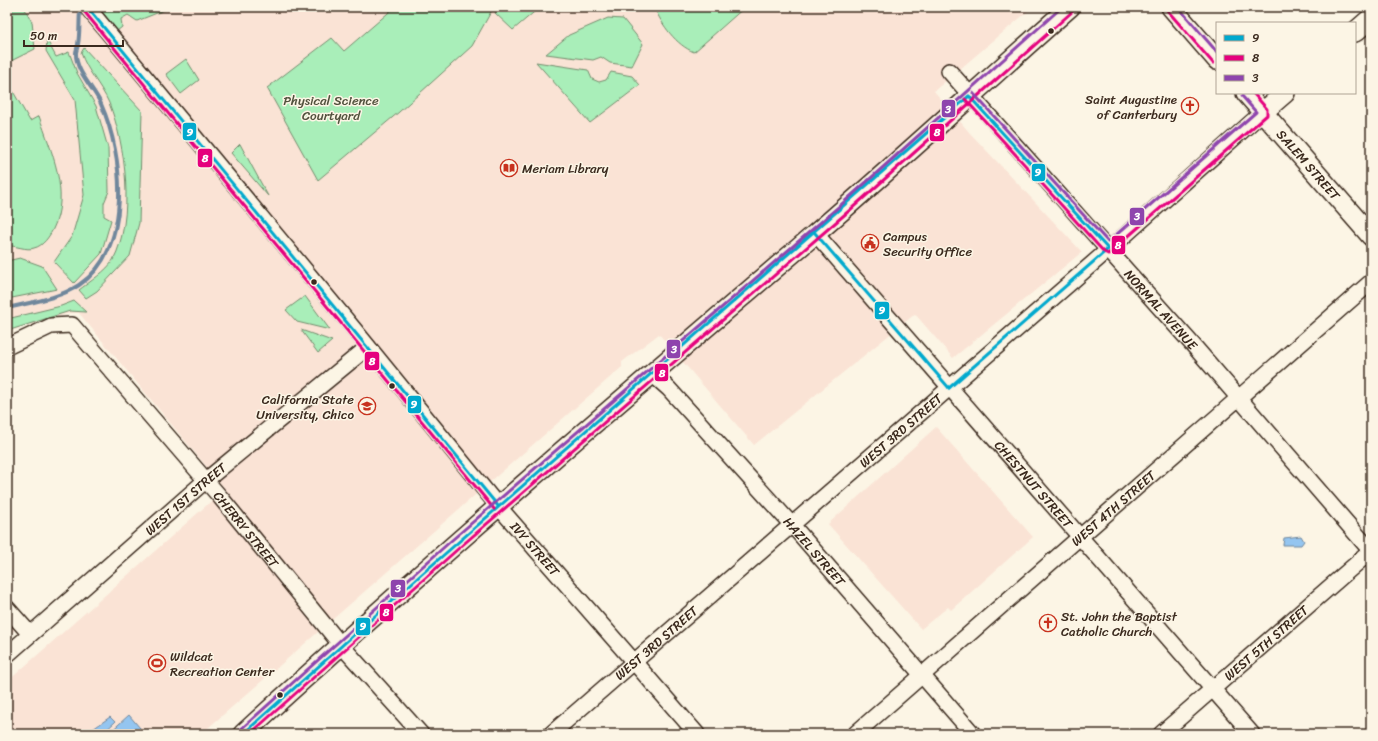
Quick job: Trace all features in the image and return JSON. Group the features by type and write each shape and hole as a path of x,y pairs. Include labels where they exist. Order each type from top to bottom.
{"street":[{"name":"IVY STREET","path":"87,7 498,506 697,734"},
{"path":"243,734 498,506 651,373 816,233 1070,7"},
{"path":"1171,7 1216,59"},
{"path":"1356,31 1371,18"},
{"name":"NORMAL AVENUE","path":"948,71 1108,249 1371,551"},
{"name":"SALEM STREET","path":"1247,94 1371,236"},
{"name":"WEST 3RD STREET","path":"551,734 1284,94"},
{"name":"CHESTNUT STREET","path":"816,233 949,388 1252,734"},
{"name":"WEST 4TH STREET","path":"855,734 1371,282"},
{"name":"CHERRY STREET","path":"7,347 51,326 72,325 341,645 421,734"},
{"name":"WEST 1ST STREET","path":"7,655 205,482 368,347"},
{"name":"HAZEL STREET","path":"651,373 669,389 792,525 974,734"},
{"name":"WEST 5TH STREET","path":"1161,734 1371,551"},
{"path":"7,608 30,634"}],"shaded area":[{"name":"California State University, Chico","path":"7,7 1033,7 934,91 969,132 1082,252 953,358 915,314 754,445 659,334 622,362 622,367 201,734 7,734 7,682 225,489 79,313 70,313 7,332"},
{"path":"936,427 1033,537 951,610 948,607 921,629 828,524"},
{"path":"7,617 17,628 7,637"}],"green space":[{"path":"15,7 24,7 32,22 35,49 7,63 7,11"},
{"path":"178,7 167,9 137,21 128,15 121,19 122,27 117,31 99,8"},
{"name":"Physical Science Courtyard","path":"395,7 489,7 492,10 472,46 399,112 318,180 267,88 332,38 344,51"},
{"path":"499,7 540,7 513,30 495,13"},
{"path":"654,7 745,7 694,52 681,45 670,34"},
{"path":"608,18 623,19 643,44 632,66 610,63 601,57 593,60 546,54 569,35"},
{"path":"47,40 56,57 69,52 77,73 96,106 108,148 109,191 104,203 104,216 111,220 101,254 74,283 54,262 72,236 84,195 75,100 46,51"},
{"path":"84,48 142,111 139,223 130,256 97,291 86,298 79,290 110,264 120,243 124,224 126,182 124,160 115,120 106,96 84,60 81,53"},
{"path":"186,59 199,80 181,94 166,74"},
{"path":"536,62 588,70 592,79 599,82 606,80 611,72 632,76 640,85 590,123"},
{"path":"7,81 30,121 39,116 53,158 60,187 58,215 53,229 43,243 31,249 7,246"},
{"path":"240,144 268,196 231,153"},
{"path":"20,258 42,266 57,289 7,299 7,261"},
{"path":"305,296 330,330 297,322 286,310"},
{"path":"74,301 86,312 70,311 7,331 7,319 61,306"},
{"path":"301,330 332,341 318,353"}],"water":[{"path":"1301,536 1304,541 1301,545 1283,545 1284,538"},
{"path":"129,715 145,734 108,734"},
{"path":"110,717 115,722 102,734 90,734 90,731"}],"waterway":[{"path":"7,308 53,297 79,285 96,269 108,249 116,226 119,200 115,149 109,125 101,104 78,66 76,60 80,11 82,7"}],"transit line":[{"name":"9","path":"87,7 498,506"},
{"name":"3","path":"240,730 452,540 843,203 1062,7"},
{"name":"3","path":"1178,7 1216,51"},
{"name":"8","path":"83,10 494,509"},
{"name":"8","path":"1167,10 1213,63"},
{"name":"8","path":"250,734 459,548 850,210 1073,11"},
{"name":"3","path":"973,93 1108,242 1256,112 1242,96"},
{"name":"8","path":"965,99 1104,252 1108,254 1267,115 1267,109 1254,94"},
{"name":"9","path":"969,96 1108,249"},
{"name":"9","path":"243,734 423,573 969,96"},
{"name":"9","path":"815,233 949,388"},
{"name":"9","path":"949,388 1108,249"}],"place":[{"name":"Saint Augustine of Canterbury","path":"1190,106"},
{"name":"Meriam Library","path":"509,168"},
{"name":"Campus Security Office","path":"870,243"},
{"name":"California State University, Chico","path":"367,406"},
{"name":"St. John the Baptist Catholic Church","path":"1048,623"},
{"name":"Wildcat Recreation Center","path":"157,663"}]}
